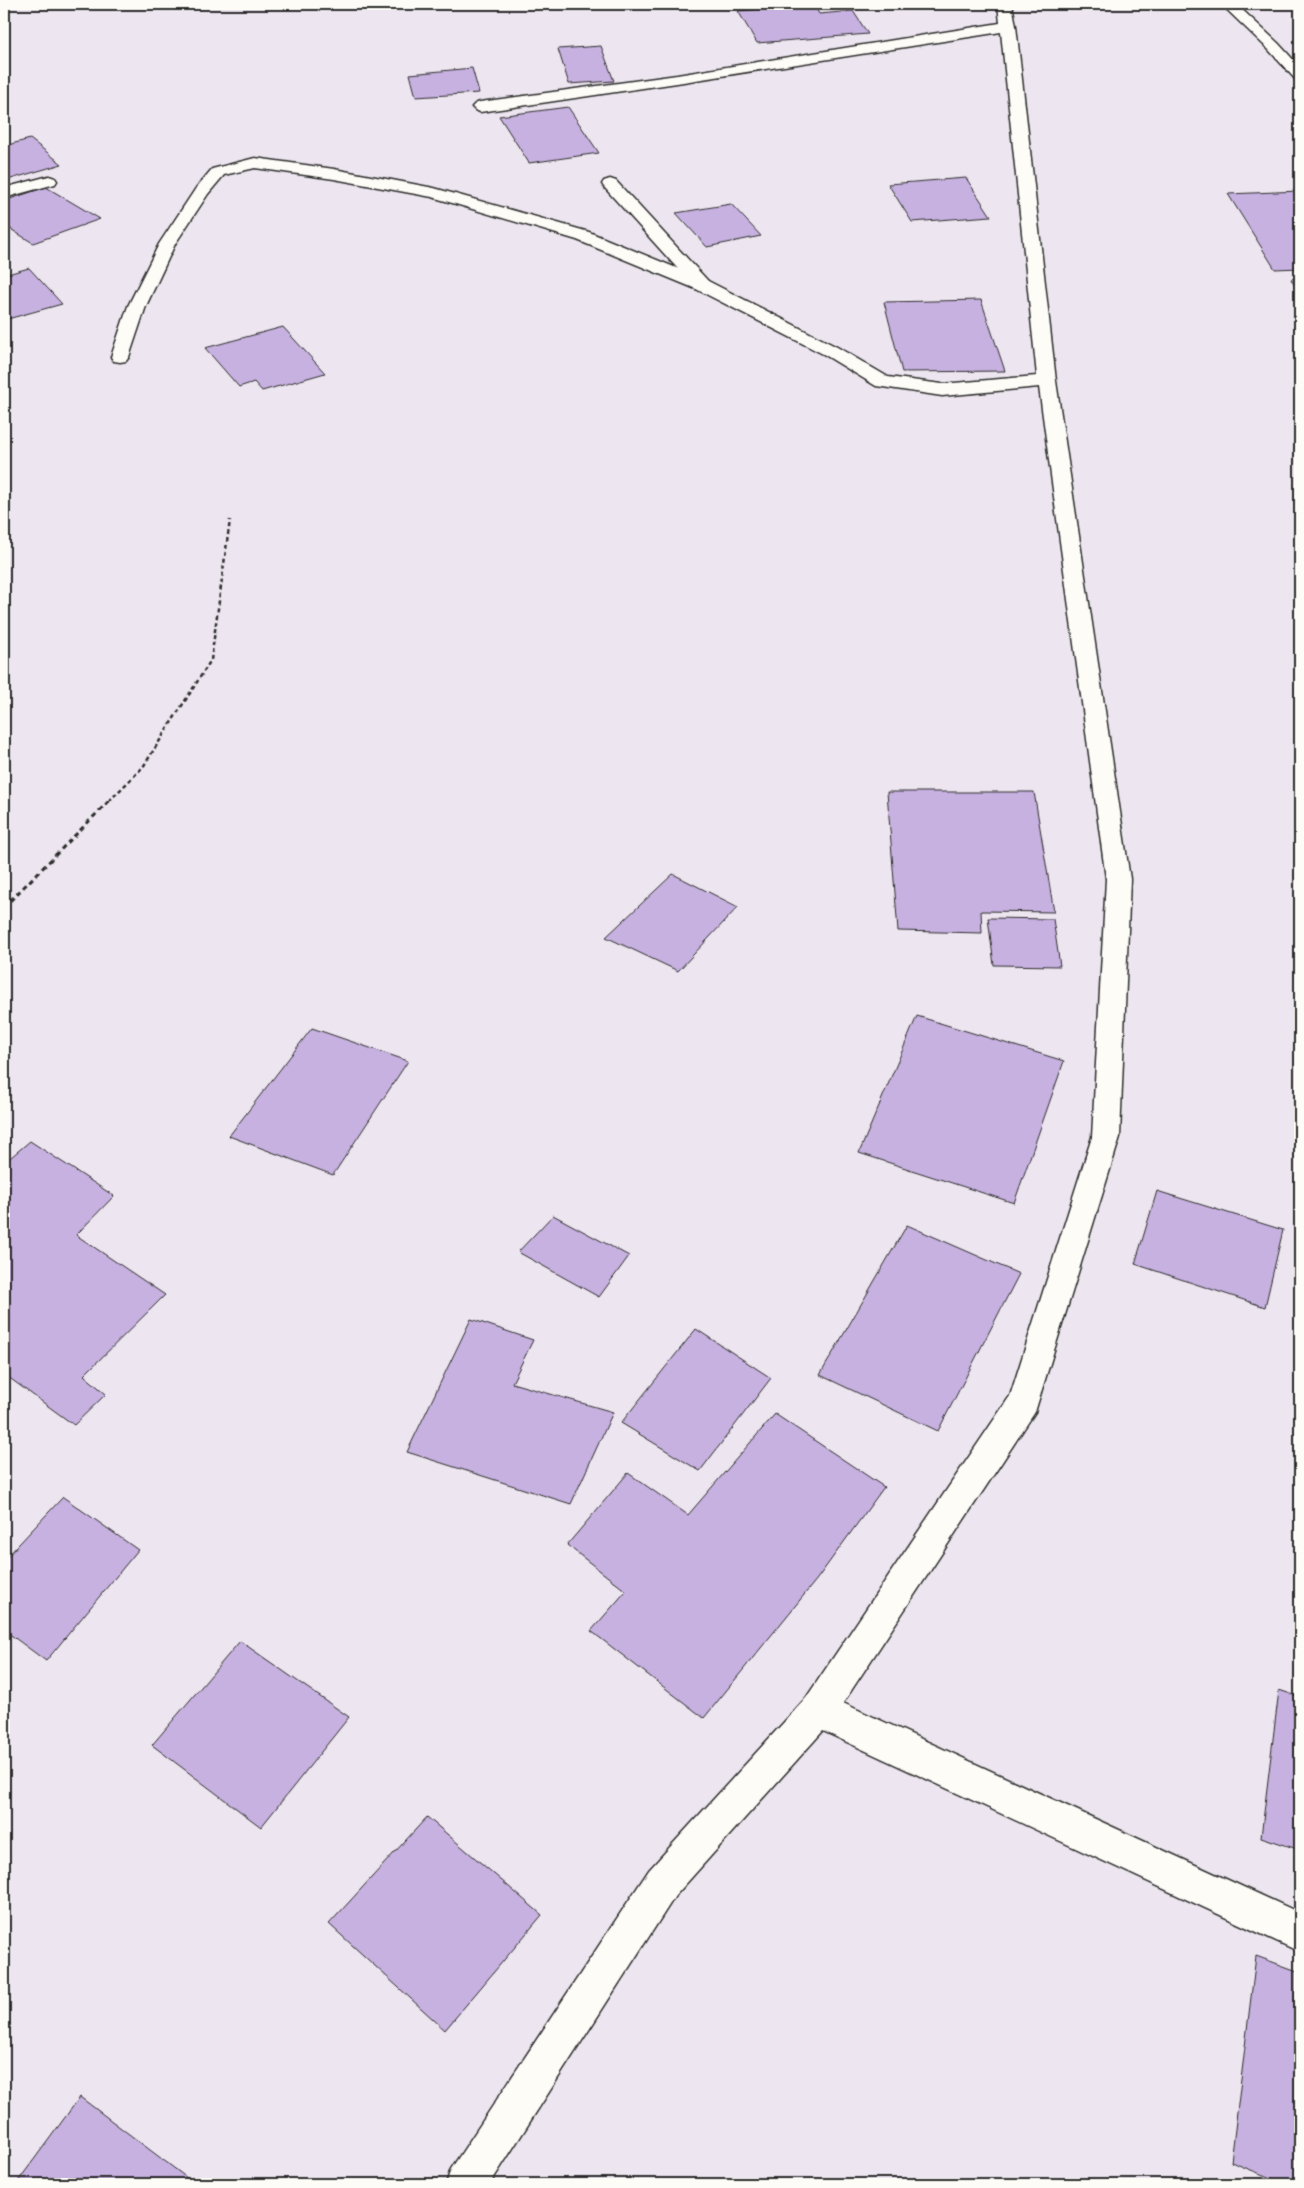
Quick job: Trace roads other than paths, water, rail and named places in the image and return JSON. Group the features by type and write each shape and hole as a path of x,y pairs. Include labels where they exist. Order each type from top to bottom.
{"street":[{"path":"1228,4 1273,46 1300,76"},
{"path":"466,2184 662,1883 818,1710 1024,1402 1106,1137 1118,879 1047,381 1007,15 677,79 480,107"},
{"path":"120,357 137,306 162,253 202,191 218,172 255,163 334,174 434,193 583,236 702,284 831,351 883,382 942,390 1047,381"},
{"path":"4,192 50,180"},
{"path":"610,184 702,284"},
{"path":"818,1710 1300,1933"}]}
